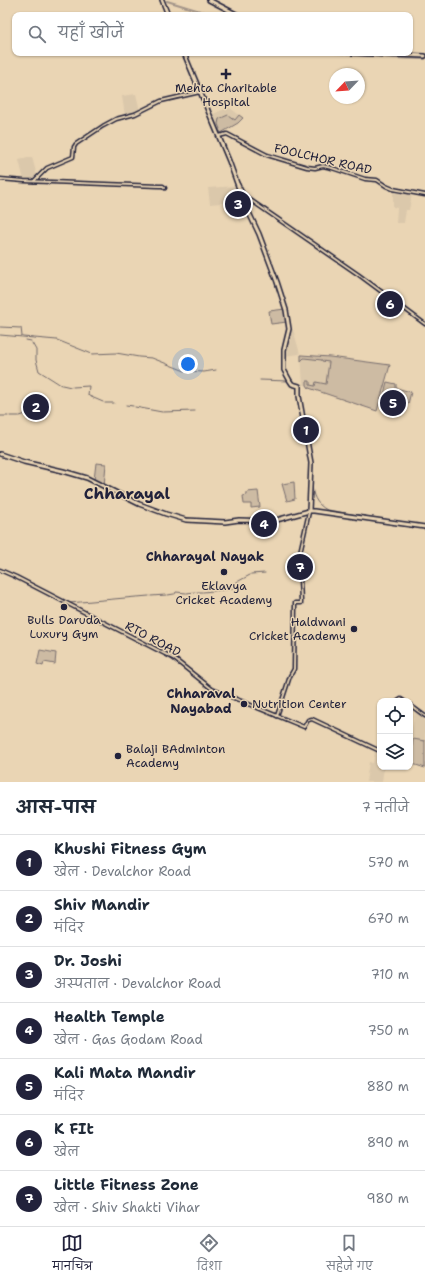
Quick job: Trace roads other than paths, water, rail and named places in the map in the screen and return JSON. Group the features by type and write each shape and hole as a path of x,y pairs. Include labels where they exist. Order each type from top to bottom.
{"main road":[{"path":"162,0 167,12"},
{"path":"209,0 232,12"},
{"path":"213,0 235,12"},
{"path":"413,54 424,55"},
{"path":"413,55 424,55"},
{"path":"185,56 263,244 277,282 287,316 289,332 284,350 284,370 291,382 299,386 299,396 311,463 309,511"},
{"path":"0,454 24,462 62,470 87,478 139,504 182,519 219,522 239,520 273,521 309,511 355,516 425,527"}],"street":[{"path":"34,181 48,168 74,157 74,147 76,144 107,124 135,114 161,101 200,92"},
{"name":"FOOLCHOR ROAD","path":"219,136 226,134 251,146 261,153 297,164 311,168 323,166 332,168 365,179 377,180 388,187 425,195"},
{"path":"0,178 10,180 163,186 165,188"},
{"path":"242,195 425,324"},
{"path":"277,716 290,676 294,669 295,604 300,604 302,601 299,557 309,511"},
{"name":"RTO ROAD","path":"0,570 172,658 212,689 304,727 308,720 312,719 377,750"},
{"path":"413,707 425,716"}],"waterway":[{"path":"167,1 203,12"},
{"path":"373,56 425,59"},
{"path":"0,327 21,328 22,336"},
{"path":"0,335 57,340 92,354 116,353 152,358 185,371 204,372 216,370"},
{"path":"26,340 31,341"},
{"path":"32,343 36,350 36,360 39,371 61,385"},
{"path":"260,380 288,381 291,385 295,386"},
{"path":"62,385 71,387"},
{"path":"73,387 89,386 88,395 103,402"},
{"path":"105,403 114,403"},
{"path":"126,405 133,406"},
{"path":"135,407 162,412"},
{"path":"163,412 195,411"},
{"path":"30,412 36,412"},
{"path":"20,416 29,413"},
{"path":"0,416 8,416"},
{"path":"10,416 19,416"},
{"path":"312,483 315,499 327,510 402,522"},
{"path":"251,574 265,573"},
{"path":"203,592 233,589 235,583 250,575"},
{"path":"175,594 176,592 186,593"},
{"path":"187,593 195,592"},
{"path":"197,592 202,592"},
{"path":"168,595 174,594"},
{"path":"151,596 166,595"},
{"path":"137,597 149,596"},
{"path":"81,602 136,597"},
{"path":"69,603 80,602"}],"place":[{"name":"Mehta Charitable Hospital","path":"226,74"},
{"name":"Dr. Joshi","path":"238,204"},
{"name":"K FIt","path":"390,304"},
{"name":"Kali Mata Mandir","path":"393,403"},
{"name":"Shiv Mandir","path":"36,407"},
{"name":"Khushi Fitness Gym","path":"306,430"},
{"name":"Health Temple","path":"264,524"},
{"name":"Little Fitness Zone","path":"300,567"},
{"name":"Eklavya Cricket Academy","path":"224,572"},
{"name":"Bulls Daruda Luxury Gym","path":"64,607"},
{"name":"Haldwani Cricket Academy","path":"354,629"},
{"name":"Nutrition Center","path":"244,704"},
{"name":"Balaji BAdminton Academy","path":"118,756"}],"district":[{"name":"Chharayal","path":"127,493"},
{"name":"Chharayal Nayak","path":"205,556"},
{"name":"Chharaval Nayabad","path":"201,700"}]}
